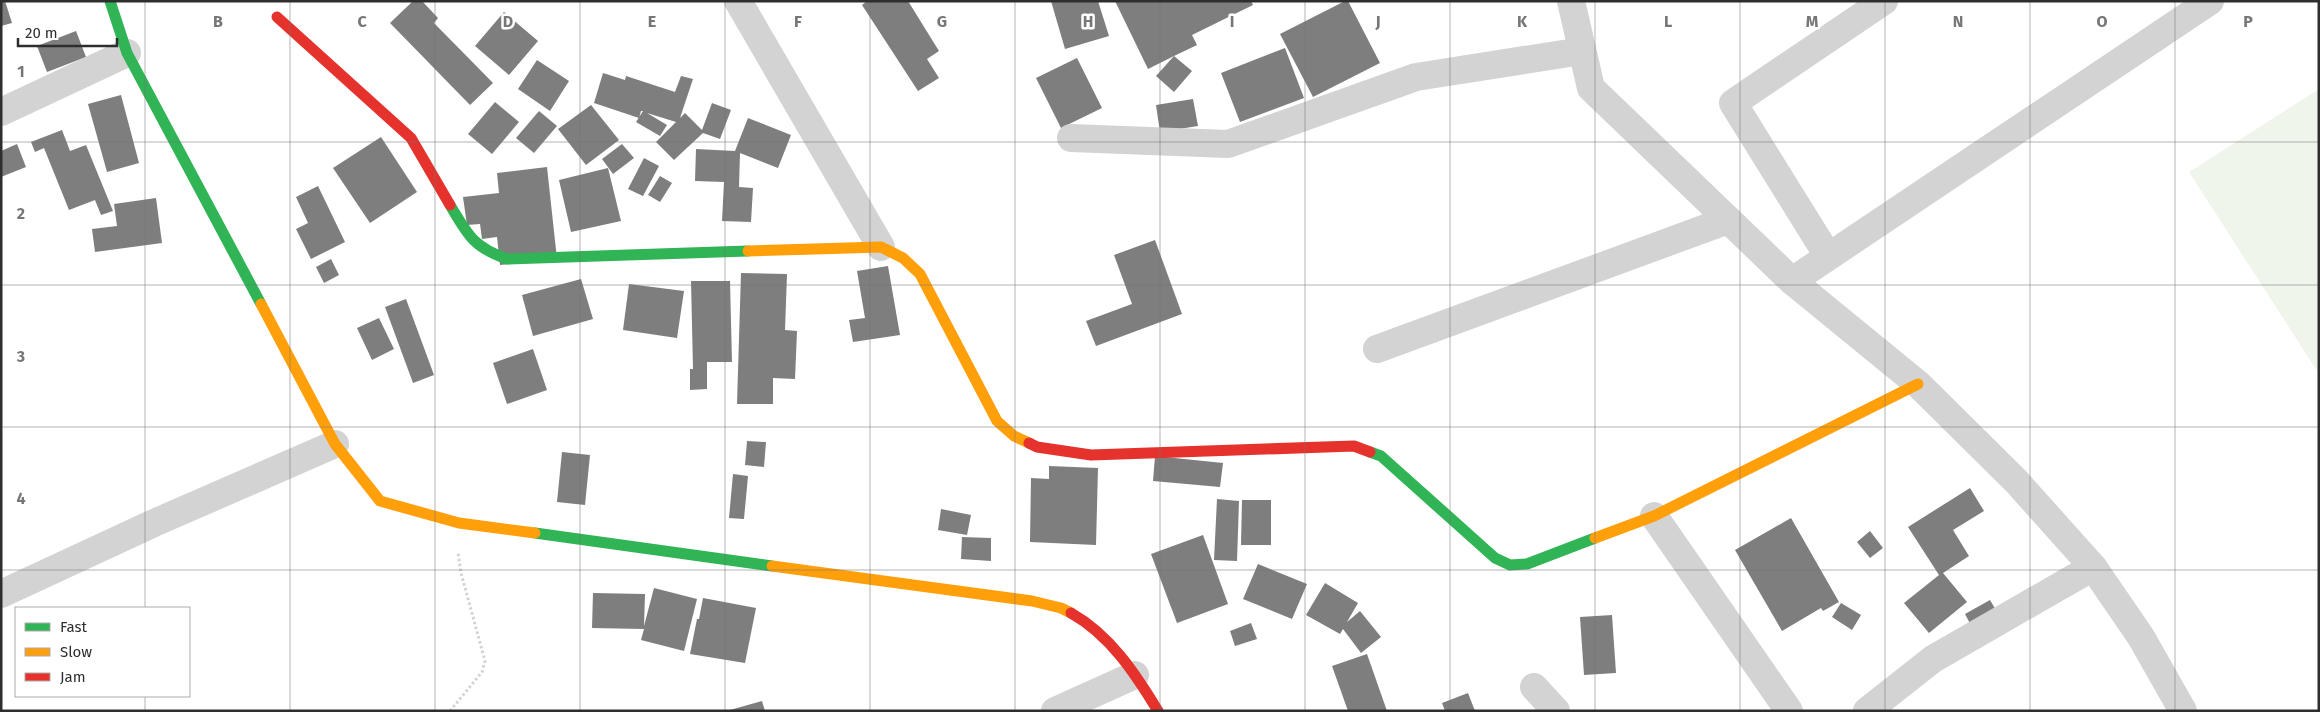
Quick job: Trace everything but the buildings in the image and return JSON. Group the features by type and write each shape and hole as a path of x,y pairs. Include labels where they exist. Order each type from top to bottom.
{"street":[{"path":"110,1 127,54 335,444 380,501 459,523 1032,601 1064,609 1088,624 1122,658 1158,711"},
{"path":"738,1 881,247"},
{"path":"1571,1 1591,88 1792,281 1918,384 2016,481 2094,567 2141,637 2183,711"},
{"path":"1828,256 1732,103 1884,1"},
{"path":"1792,281 2210,1"},
{"path":"277,17 410,138 470,239 490,253 507,259 881,247 903,258 920,274 997,421 1014,436 1037,447 1091,455 1354,446 1381,456 1495,558 1510,565 1527,564 1654,516 1918,384"},
{"path":"1071,138 1228,144 1416,77 1582,50"},
{"path":"1,112 127,54"},
{"path":"1377,348 1728,220"},
{"path":"1,594 154,523 335,444"},
{"path":"1654,516 1789,711"},
{"path":"1867,711 1933,659 2094,567"},
{"path":"1055,711 1135,676"},
{"path":"1534,687 1556,711"}],"path":[{"path":"450,711 482,672 485,661 461,573 457,551 459,523"}],"shaded area":[{"path":"2319,89 2319,374 2189,172"}],"traffic: fast":[{"path":"110,1 127,53 261,304"},
{"path":"450,205 472,239 486,250 507,259 748,251"},
{"path":"1370,452 1381,456 1495,558 1510,565 1527,564 1595,538"},
{"path":"535,533 772,566"}],"traffic: slow":[{"path":"748,251 881,247 903,258 920,274 997,421 1014,436 1029,443"},
{"path":"261,304 335,444 380,501 459,523 535,533"},
{"path":"1595,538 1654,516 1918,384"},
{"path":"772,566 1032,601 1061,608 1071,613"}],"traffic: jam":[{"path":"277,17 411,138 450,205"},
{"path":"1029,443 1037,447 1091,455 1354,446 1370,452"},
{"path":"1071,613 1098,632 1110,644 1131,669 1158,711"}]}
